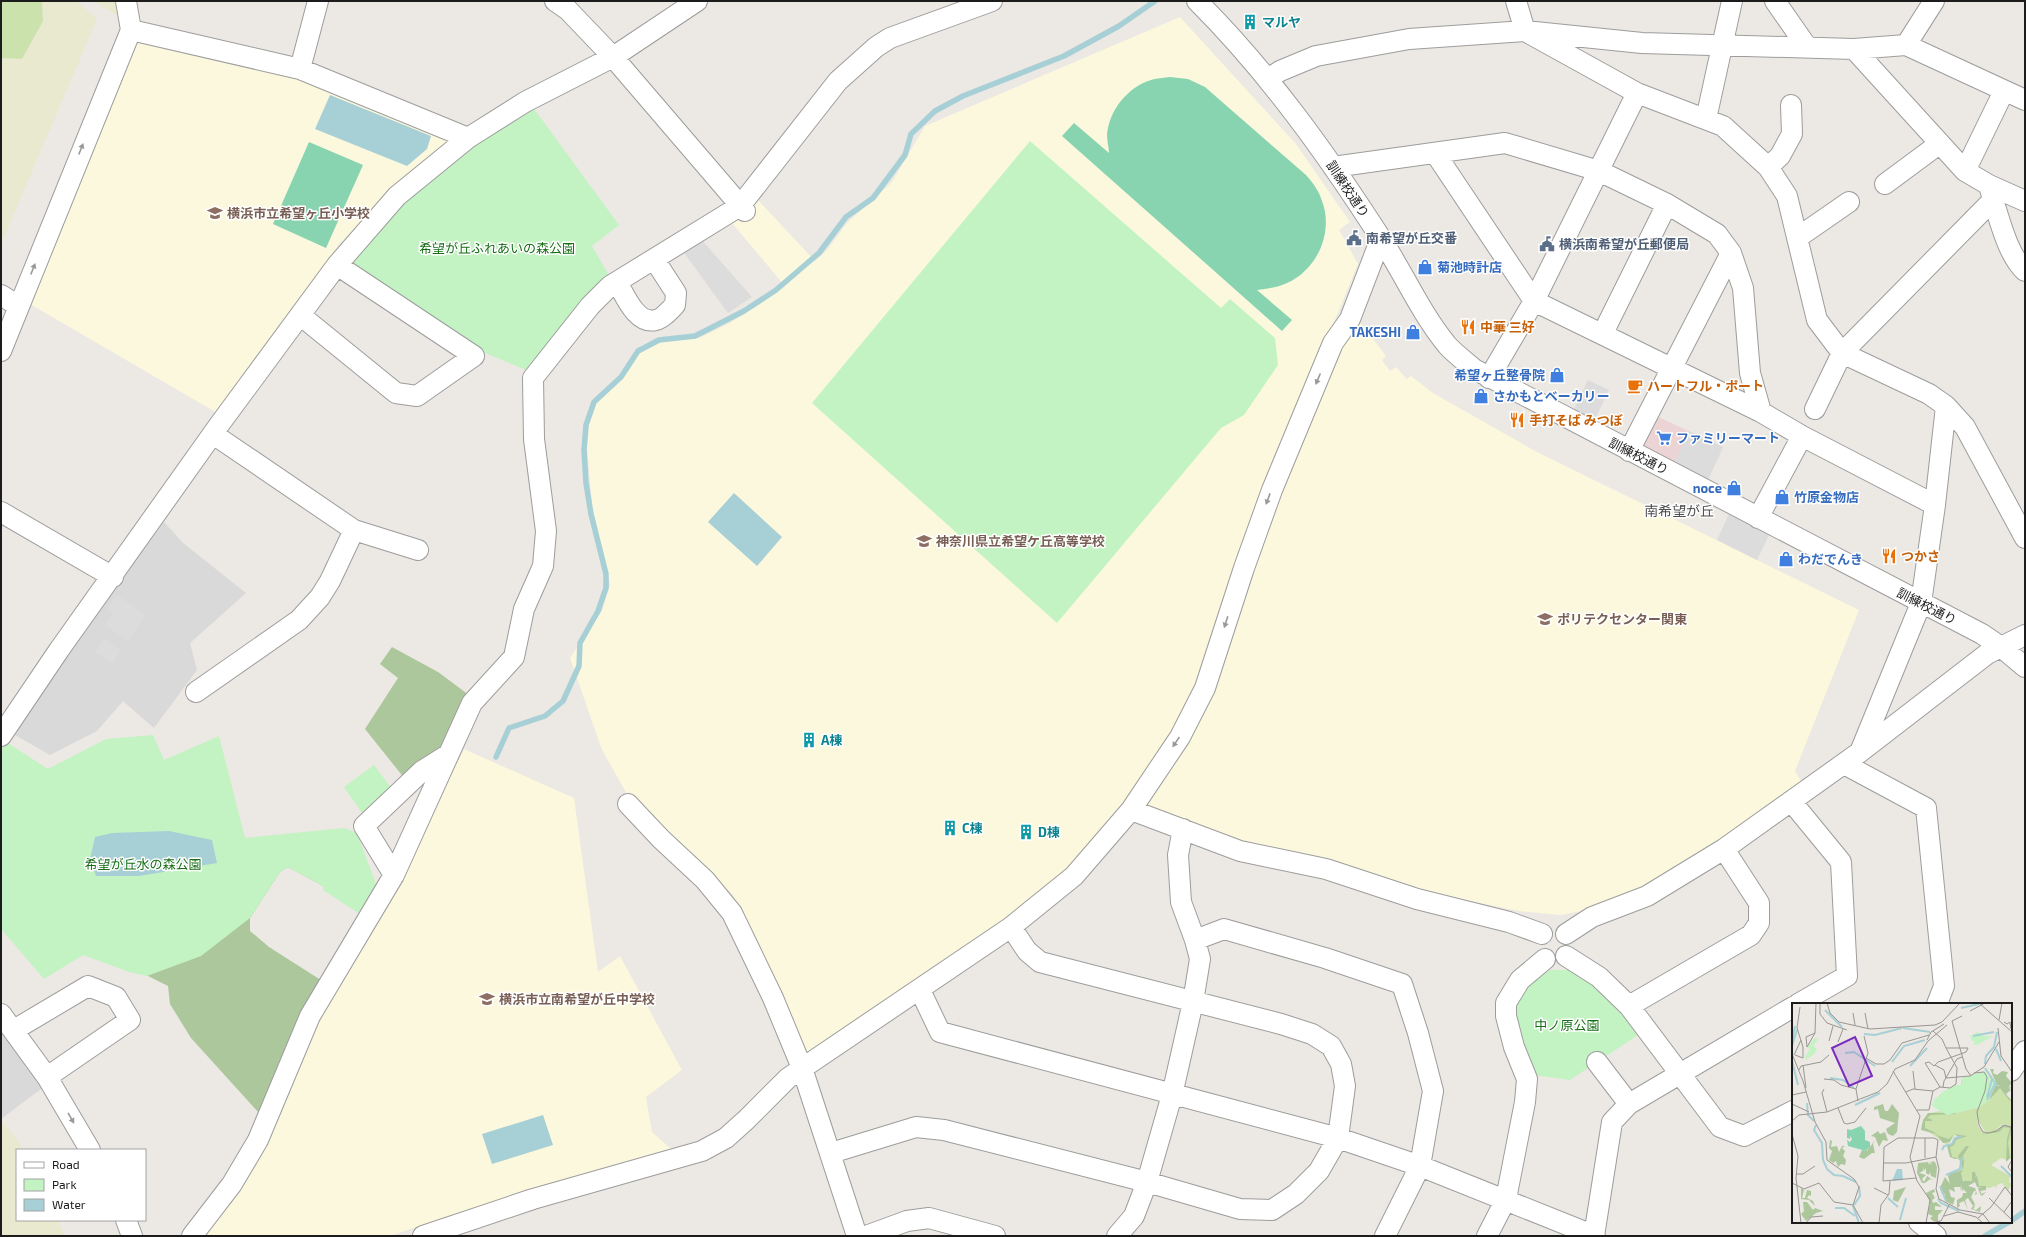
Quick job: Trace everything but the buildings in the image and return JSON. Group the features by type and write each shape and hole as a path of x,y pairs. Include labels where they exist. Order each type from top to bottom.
{"street":[{"path":"1,351 130,30 126,1"},
{"path":"300,69 318,1"},
{"path":"555,1 568,10 613,57 742,208"},
{"path":"1,736 59,650 113,577 213,434 300,315 337,265 397,196 468,138 525,102 613,57 697,1"},
{"name":"訓練校通り","path":"1197,1 1268,79 1310,133 1381,238 1424,311 1447,345 1474,369 1982,634 2002,647 2025,667"},
{"path":"1516,1 1525,31 1637,93 1723,126 1768,166 1787,196 1817,320 1842,353 1929,394 1946,406 1965,427 2025,538"},
{"path":"1706,119 1724,44 1732,1"},
{"path":"1775,1 1807,47"},
{"path":"1906,45 1934,1"},
{"path":"192,1236 232,1184 258,1140 310,1016 394,875 472,703 514,657 524,609 543,566 546,531 534,439 533,378 590,306 617,282 742,208 838,81 876,48 890,38 978,3"},
{"path":"130,30 300,69 468,138"},
{"path":"1268,79 1280,70 1316,56 1409,39 1525,31 1642,43 1724,44 1854,49 1906,45 2025,100"},
{"path":"1854,49 1921,120 1939,144 1965,171 1991,192 2025,201"},
{"path":"1965,171 2004,91"},
{"path":"1489,378 1534,301 1637,93"},
{"path":"1768,166 1780,156 1792,134 1791,105"},
{"path":"1333,166 1505,143 1598,171 1667,204 1717,234 1731,253 1743,288 1750,373 1761,412"},
{"path":"1884,184 1939,144"},
{"path":"1435,153 1534,301 1603,333 1761,412 1802,436 1935,505"},
{"path":"1991,192 2005,235 2019,266 2025,271"},
{"path":"1815,409 1842,353 1991,192"},
{"path":"1797,238 1849,202"},
{"path":"1603,333 1667,204"},
{"path":"423,1236 453,1228 533,1199 702,1150 726,1138 788,1078 1011,927 1074,876 1131,810 1180,737 1204,688 1272,490 1333,343 1350,319 1381,238"},
{"path":"1629,451 1731,253"},
{"path":"617,282 638,316 646,320 657,320 675,305 676,293 654,259"},
{"path":"300,315 396,393 417,396 474,356 337,265"},
{"path":"1,295 18,306"},
{"path":"1860,752 1921,603 1935,505 1946,406"},
{"path":"213,434 354,530 418,550"},
{"path":"1758,518 1802,436"},
{"path":"1,512 113,577"},
{"path":"196,692 299,620 320,597 330,581 354,530"},
{"path":"1566,934 1592,917 1647,896 1724,849 1844,764 1987,654 2025,635"},
{"path":"394,875 364,826 422,771 449,754"},
{"path":"1844,764 1926,808 1944,986 1937,1003"},
{"path":"1792,801 1841,862 1847,976 1800,1003"},
{"path":"628,804 705,880 732,913 773,998 802,1068 857,1236"},
{"path":"1131,810 1240,850 1326,869 1417,899 1509,922 1542,934"},
{"path":"1117,1236 1134,1216 1147,1182 1172,1095 1193,1002 1200,959 1196,940 1181,902 1178,855 1183,829"},
{"path":"1629,1006 1751,935 1759,923 1759,903 1724,849"},
{"path":"831,1154 916,1127 944,1130 1147,1182 1240,1209 1272,1210 1296,1194 1319,1171 1338,1138 1346,1086 1342,1064 1331,1046 1312,1034 1040,962 1027,950 1011,927"},
{"path":"1196,940 1224,929 1325,958 1402,984 1418,1033 1433,1091 1420,1166 1385,1236"},
{"path":"1551,929 1557,929 1566,934 1570,948 1566,956 1556,962 1545,959 1538,950 1537,945 1542,934 1551,929"},
{"path":"1566,956 1599,977 1629,1006 1678,1074 1720,1127 1744,1136 1792,1112"},
{"path":"1487,1236 1506,1199 1525,1102 1527,1079 1514,1046 1506,1016 1506,1003 1520,980 1545,959"},
{"path":"14,1030 88,986 116,997 130,1020 50,1081"},
{"path":"920,990 940,1032 1338,1138 1420,1166 1506,1199 1594,1236 1612,1122 1629,1104 1792,1008"},
{"path":"1,1014 50,1081 89,1149"},
{"path":"2012,1070 2025,1052"},
{"path":"1597,1062 1629,1104"},
{"path":"866,1236 907,1221 930,1218 995,1236"},
{"path":"126,1221 132,1236"},
{"path":"1920,1223 1936,1236"}],"shaded area":[{"name":"神奈川県立希望ケ丘高等学校","path":"1180,17 1296,144 1350,222 1339,230 1358,264 1299,407 1200,683 1171,740 1124,808 1074,865 1009,917 805,1057 733,895 631,801 602,750 570,658 602,611 610,584 593,516 587,447 589,423 596,403 623,378 639,353 661,342 699,338 730,323 785,286 732,223 757,199 815,261 827,250 847,223 892,182 925,126"},
{"name":"横浜市立希望ヶ丘小学校","path":"134,34 294,72 448,134 446,145 399,184 340,243 217,413 23,300"},
{"path":"700,238 752,297 728,313 682,250"},
{"name":"ポリテクセンター関東","path":"1360,322 1386,356 1382,360 1390,371 1396,367 1407,379 1411,376 1433,393 1537,452 1859,610 1795,771 1803,784 1679,873 1598,908 1560,915 1519,911 1402,887 1247,845 1149,808 1143,800 1184,745 1279,492 1338,344"},
{"path":"1588,380 1609,390 1594,421 1573,411"},
{"path":"1652,414 1723,447 1707,482 1639,449"},
{"path":"1689,431 1723,447 1707,482 1673,466"},
{"path":"1729,514 1770,533 1757,560 1717,540"},
{"path":"164,522 183,543 246,593 190,643 197,670 154,728 123,701 97,731 50,755 15,735 47,684 122,576"},
{"path":"117,595 146,615 128,641 105,625 114,613 107,608"},
{"path":"104,638 121,650 112,664 95,652"},
{"name":"横浜市立南希望が丘中学校","path":"464,749 574,798 598,972 620,956 682,1070 646,1097 652,1132 671,1149 448,1216 390,1236 200,1236 253,1169 317,1022 377,920"},
{"path":"1,1027 45,1086 1,1119"}],"green space":[{"path":"1,1 42,1 43,21 22,59 1,58"},
{"path":"42,1 76,1 97,19 1,244 1,58 22,59 43,21"},
{"path":"95,1 124,1 127,20 104,8"},
{"path":"1170,77 1188,79 1205,87 1306,175 1319,194 1325,213 1326,225 1320,249 1314,260 1298,277 1287,283 1276,287 1257,290 1292,320 1282,331 1062,136 1074,123 1109,153 1107,135 1111,117 1121,101 1127,94 1143,83 1153,79"},
{"name":"希望が丘ふれあいの森公園","path":"532,106 619,225 592,246 611,279 531,372 485,353 349,263 404,202 475,143"},
{"path":"1030,141 1221,308 1230,299 1275,338 1278,365 1244,415 1221,428 1057,623 812,403"},
{"path":"309,142 363,165 326,248 273,224"},
{"path":"392,647 438,672 469,695 438,758 405,779 365,729 398,678 380,664"},
{"name":"希望が丘水の森公園","path":"153,735 164,760 219,736 245,838 344,828 357,833 377,887 363,916 323,890 323,886 288,867 280,872 250,918 201,956 147,976 129,972 83,955 44,979 1,929 1,742 3,740 48,769 106,739"},
{"path":"374,765 391,788 362,813 344,787"},
{"name":"希望が丘水の森公園","path":"1,812 2,815 363,850 323,890 323,886 288,867 280,872 250,918 250,931 269,947 324,982 294,1034 259,1113 191,1038 170,1004 168,986 126,965 1,929"},
{"name":"中ノ原公園","path":"1550,970 1572,970 1590,981 1626,1013 1638,1035 1570,1080 1533,1075 1521,1042 1514,1011 1517,1000 1530,983"},
{"path":"5,1124 23,1149 16,1149 16,1221 58,1221 64,1236 1,1236 1,1126"}],"water":[{"path":"330,95 431,136 427,149 407,166 315,129"},
{"path":"734,493 782,537 757,566 708,522"},
{"path":"169,831 212,840 217,863 139,876 96,876 90,859 95,837 112,833"},
{"path":"543,1115 553,1145 492,1164 482,1134"}],"waterway":[{"path":"496,757 509,728 545,716 563,701 579,666 580,643 598,611 606,588 606,574 591,514 586,483 584,450 586,425 594,402 621,377 638,351 659,340 695,336 744,311 776,290 819,253 846,217 873,198 905,155 911,134 935,111 963,96 1064,56 1119,26 1155,1"},
{"path":"2012,1220 2025,1211"},
{"path":"1985,1236 2007,1223"}],"place":[{"name":"マルヤ","path":"1250,22"},
{"name":"横浜市立希望ヶ丘小学校","path":"215,213"},
{"name":"南希望が丘交番","path":"1354,238"},
{"name":"横浜南希望が丘郵便局","path":"1547,244"},
{"name":"菊池時計店","path":"1425,267"},
{"name":"中華 三好","path":"1468,327"},
{"name":"TAKESHI","path":"1413,332"},
{"name":"希望ヶ丘整骨院","path":"1557,375"},
{"name":"ハートフル・ポート","path":"1635,386"},
{"name":"さかもとベーカリー","path":"1481,396"},
{"name":"手打そば みつぼ","path":"1517,420"},
{"name":"ファミリーマート","path":"1664,438"},
{"name":"noce","path":"1734,488"},
{"name":"竹原金物店","path":"1782,497"},
{"name":"神奈川県立希望ケ丘高等学校","path":"924,541"},
{"name":"つかさ","path":"1889,556"},
{"name":"わだでんき","path":"1786,559"},
{"name":"ポリテクセンター関東","path":"1545,619"},
{"name":"A棟","path":"809,740"},
{"name":"C棟","path":"950,828"},
{"name":"D棟","path":"1026,832"},
{"name":"横浜市立南希望が丘中学校","path":"487,999"}],"district":[{"name":"南希望が丘","path":"1679,510"}]}
